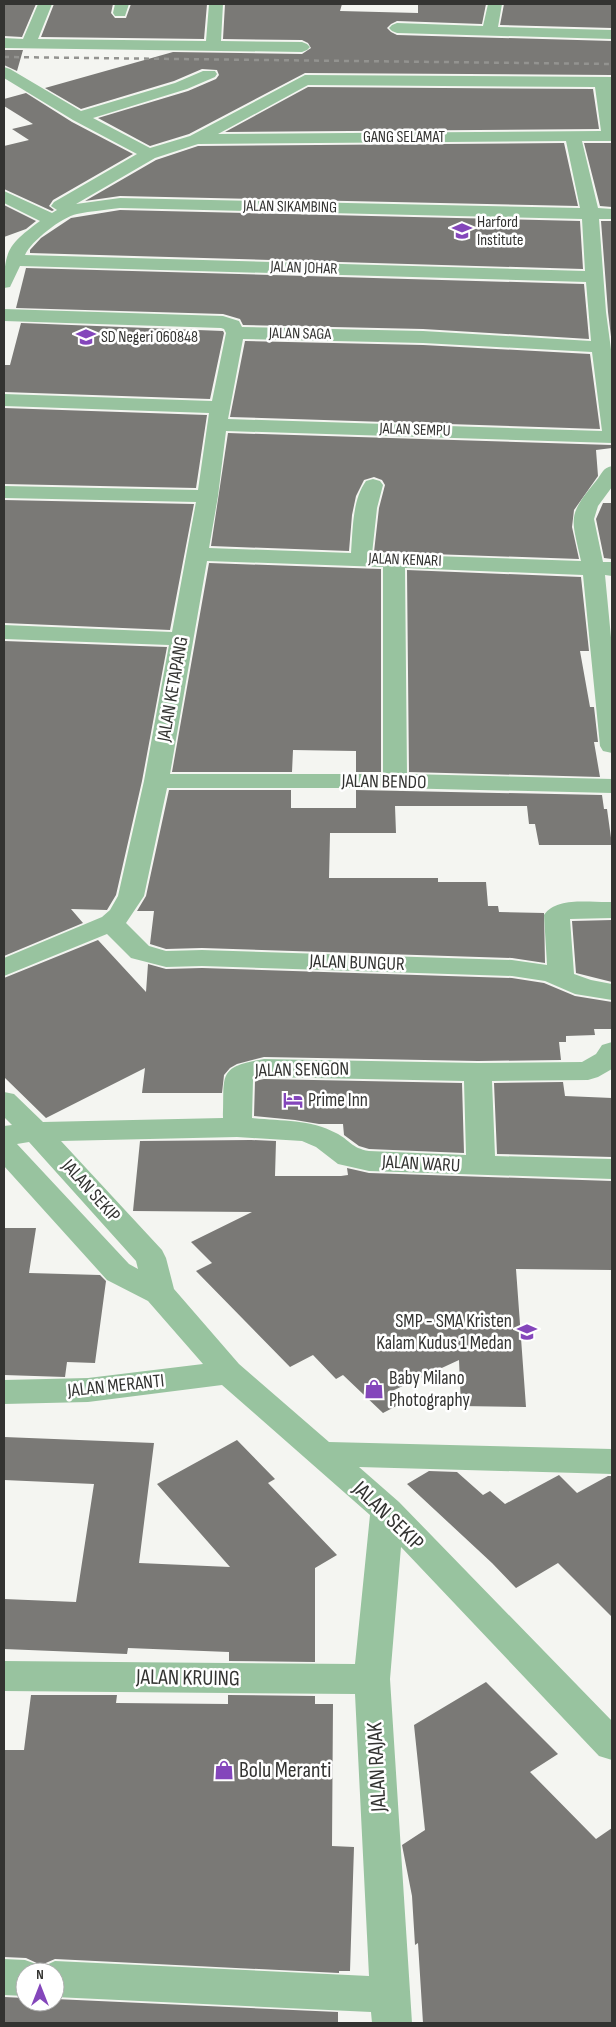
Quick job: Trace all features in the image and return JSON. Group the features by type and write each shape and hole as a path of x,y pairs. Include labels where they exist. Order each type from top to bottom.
{"street":[{"path":"29,43 45,4"},
{"path":"213,46 216,4"},
{"path":"490,31 496,4"},
{"path":"397,28 612,35"},
{"path":"4,43 302,47"},
{"path":"4,72 80,117 149,154"},
{"path":"80,117 181,86 209,74"},
{"path":"4,196 45,217 104,179 149,154 196,139 300,82 320,78 607,82 611,136"},
{"path":"573,136 590,213 596,276 604,312 602,347 612,431"},
{"name":"GANG SELAMAT","path":"196,139 611,136"},
{"name":"JALAN SIKAMBING","path":"7,272 28,238 45,217 70,210 120,203 612,214"},
{"path":"593,245 612,245"},
{"name":"JALAN JOHAR","path":"7,272 596,276"},
{"name":"JALAN SAGA","path":"4,315 223,322 232,325 235,333 423,337 602,347"},
{"name":"JALAN KETAPANG","path":"4,968 111,923 120,915 131,896 156,781 208,496 218,416 235,333"},
{"name":"JALAN SEMPU","path":"4,400 218,416 612,437"},
{"path":"612,472 584,511 583,519 603,568 612,746"},
{"path":"362,558 366,508 373,484"},
{"path":"4,492 208,496"},
{"name":"JALAN KENARI","path":"197,554 362,558 603,568"},
{"path":"394,560 395,781"},
{"path":"4,632 182,639"},
{"name":"JALAN BENDO","path":"156,781 395,781 612,786"},
{"path":"561,979 557,915 562,910 612,910"},
{"name":"JALAN BUNGUR","path":"111,923 140,952 166,958 512,968 534,970 585,988 612,992"},
{"name":"JALAN SENGON","path":"237,1128 239,1076 246,1071 264,1068 478,1072 588,1071 606,1060 612,1051"},
{"path":"478,1072 481,1166"},
{"name":"JALAN SEKIP","path":"4,1101 36,1132 151,1258 159,1293"},
{"path":"4,1136 36,1132 237,1128"},
{"name":"JALAN WARU","path":"237,1128 306,1132 326,1140 348,1157 369,1161 612,1169"},
{"name":"JALAN SEKIP","path":"4,1148 118,1272 159,1293 228,1372 387,1511 612,1745"},
{"name":"JALAN MERANTI","path":"4,1392 34,1393 102,1389 228,1372"},
{"path":"322,1454 612,1460"},
{"name":"JALAN RAJAK","path":"387,1511 372,1680 391,2009"},
{"name":"JALAN KRUING","path":"4,1676 372,1680"},
{"path":"65,1980 391,2009"}],"building":[{"path":"4,4 36,4 22,37 4,36"},
{"path":"54,4 113,4 111,13 115,18 126,18 131,4 207,4 204,39 41,37"},
{"path":"225,4 342,4 340,11 418,13 418,4 486,4 482,24 397,21 387,28 397,35 612,41 612,75 305,73 189,134 150,146 98,118 188,91 216,79 219,75 217,70 202,69 174,81 81,109 45,88 173,52 302,54 311,48 308,43 302,40 223,39"},
{"path":"504,4 612,4 612,28 500,25"},
{"path":"4,50 23,50 17,71 4,65"},
{"path":"308,87 593,89 599,129 225,132"},
{"path":"26,93 72,122 133,154 53,200 49,206 54,210 52,211 4,189 4,146 29,140 12,129 33,124 4,106 4,99"},
{"path":"564,143 578,206 120,196 85,201 156,160 198,146"},
{"path":"584,143 612,143 612,207 600,206"},
{"path":"4,205 36,221 26,229 4,237"},
{"path":"120,210 580,221 583,269 30,253 30,250 41,238 71,218"},
{"path":"601,221 612,221 612,345 608,312"},
{"path":"26,268 584,284 589,339 423,329 243,325 240,319 223,314 16,308"},
{"path":"21,323 223,331 210,399 4,392 4,365 10,365"},
{"path":"245,341 423,345 590,354 600,429 230,417"},
{"path":"4,408 207,415 196,488 4,484"},
{"path":"228,433 612,445 612,448 596,450 598,476 574,510 572,527 579,559 374,552 379,508 385,485 382,480 374,477 364,480 356,496 352,515 349,551 211,546"},
{"path":"4,500 194,504 170,630 4,623"},
{"path":"603,503 612,503 612,559 604,558 596,519"},
{"path":"209,563 381,569 381,772 356,772 356,751 293,750 292,772 172,772"},
{"path":"407,570 581,577 589,651 580,651 590,707 594,707 598,742 594,742 600,777 409,772"},
{"path":"4,641 167,647 142,781 116,895 107,910 71,909 83,923 4,956"},
{"path":"169,790 291,790 291,808 356,808 356,790 602,795 604,809 607,809 612,845 539,845 535,824 529,824 527,806 395,806 396,833 330,833 329,878 438,878 438,882 486,882 488,906 498,906 499,912 544,913 545,963 512,958 202,948 166,949 150,944 154,911 137,911 146,896"},
{"path":"612,920 612,982 576,973 572,921"},
{"path":"98,940 146,992 148,964 166,969 202,968 512,978 544,983 575,996 612,1002 612,1029 594,1029 595,1035 566,1036 566,1042 559,1042 561,1060 478,1061 264,1057 237,1064 230,1068 224,1075 222,1093 142,1093 145,1068 46,1118 4,1077 4,978"},
{"path":"264,1079 462,1083 464,1153 369,1149 359,1146 344,1135 343,1124 319,1124 254,1116 255,1081"},
{"path":"563,1082 565,1096 612,1098 612,1157 497,1154 494,1083"},
{"path":"140,1141 276,1141 275,1176 341,1176 348,1175 347,1168 369,1173 612,1181 612,1270 516,1269 526,1407 461,1406 459,1360 392,1391 404,1402 383,1413 343,1375 336,1379 313,1355 290,1367 196,1271 212,1263 191,1242 252,1212 133,1211"},
{"path":"4,1228 36,1228 29,1273 100,1275 106,1281 95,1363 67,1362 65,1377 4,1375"},
{"path":"4,1437 154,1443 139,1563 230,1567 157,1484 237,1440 275,1479 268,1483 337,1555 315,1568 315,1662 229,1661 229,1652 128,1648 127,1654 4,1649 4,1599 76,1602 94,1484 4,1480"},
{"path":"429,1471 457,1472 483,1495 490,1491 505,1504 559,1475 577,1493 608,1476 612,1476 612,1617 558,1563 516,1588 492,1563 407,1484"},
{"path":"486,1682 558,1754 530,1772 596,1839 612,1828 612,2023 423,2023 418,1943 415,1945 412,1896 402,1845 425,1830 414,1725"},
{"path":"31,1695 117,1695 116,1703 228,1704 228,1695 315,1696 315,1704 333,1704 332,1846 354,1847 350,1971 339,1971 339,1973 55,1959 48,1962 35,1962 26,1958 4,1957 4,1750 24,1750"},
{"path":"4,1997 15,1998 15,2012 65,2012 65,1999 338,2012 338,2023 4,2023"}],"railway":[{"path":"4,57 612,64"}],"place":[{"name":"Harford Institute","path":"462,231"},
{"name":"SD Negeri 060848","path":"86,337"},
{"name":"Prime Inn","path":"293,1100"},
{"name":"SMP - SMA Kristen Kalam Kudus 1 Medan","path":"527,1332"},
{"name":"Baby Milano Photography","path":"374,1389"},
{"name":"Bolu Meranti","path":"224,1770"}]}
